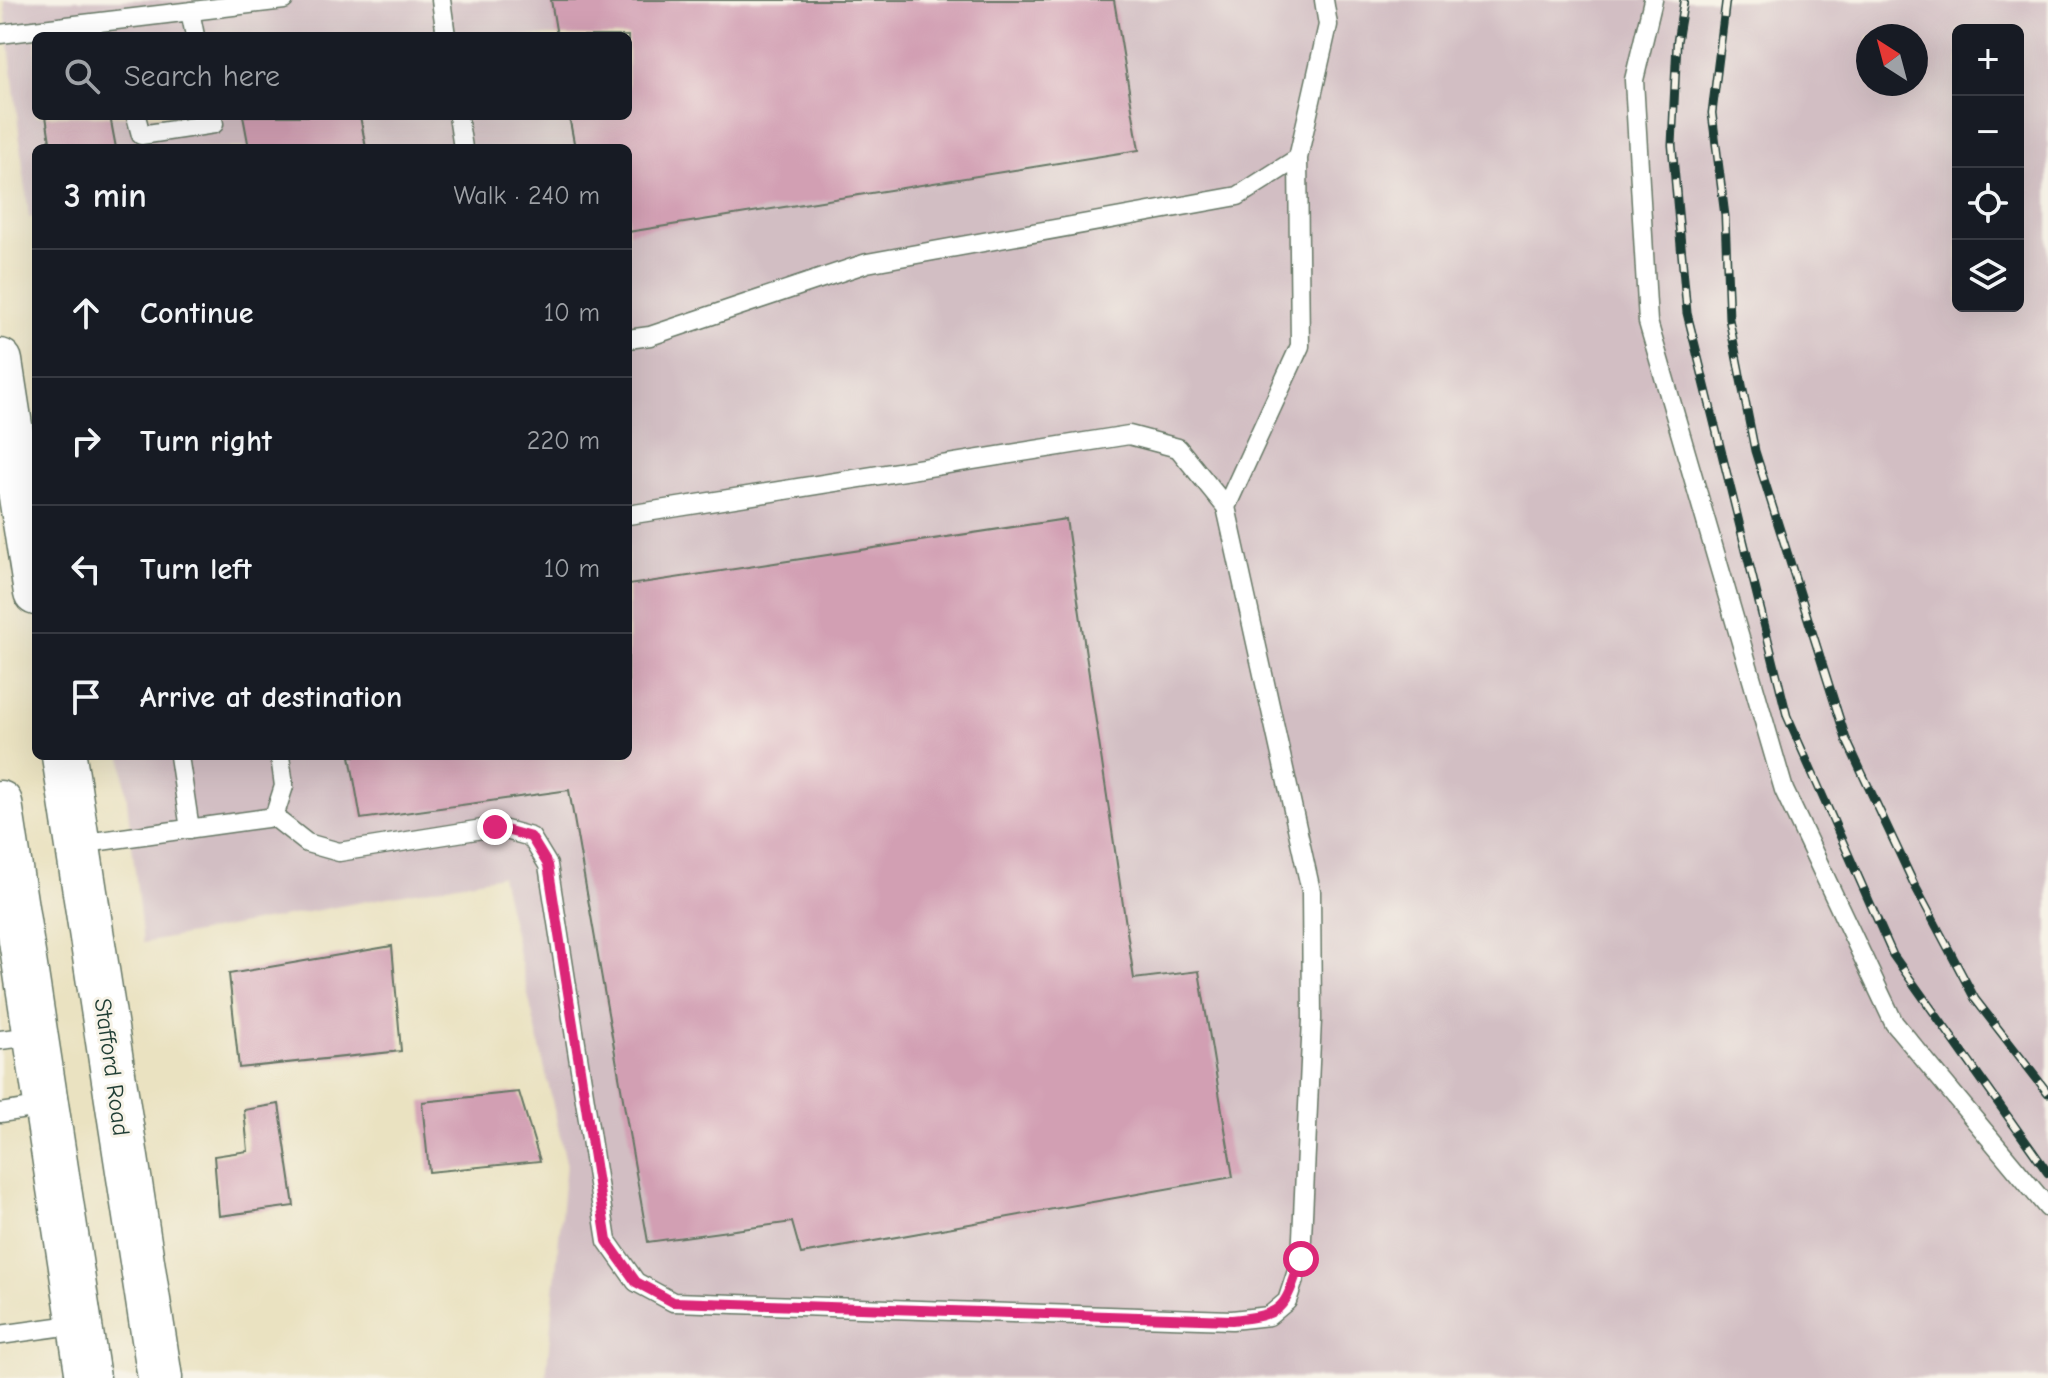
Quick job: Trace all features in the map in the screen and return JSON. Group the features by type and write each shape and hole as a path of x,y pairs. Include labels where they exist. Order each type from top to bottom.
{"main road":[{"path":"0,361 32,567"},
{"name":"Stafford Road","path":"65,760 160,1378"},
{"path":"0,803 18,1038 46,1106 88,1378"}],"lane":[{"path":"37,32 112,28 190,11 284,0"},
{"path":"441,0 445,32"},
{"path":"1226,507 1300,346 1298,158 1328,25 1324,0"},
{"path":"1653,0 1634,80 1648,322 1784,790 1894,1023 2048,1208"},
{"path":"190,11 194,32"},
{"path":"0,34 32,32"},
{"path":"137,120 141,135 214,124 213,120"},
{"path":"459,120 462,144"},
{"path":"632,338 650,336 867,263 1238,196 1298,158"},
{"path":"79,844 274,817 307,843 339,852 495,827 531,837 548,865 607,1241 636,1282 673,1302 1232,1320 1269,1316 1287,1301 1301,1259 1312,1019 1311,891 1226,507 1178,448 1129,435 632,514"},
{"path":"180,760 190,829"},
{"path":"274,817 284,786 281,760"},
{"path":"0,1113 46,1106"},
{"path":"0,1335 79,1324"}],"shaded area":[{"path":"4,0 2048,0 2048,1378 546,1378 566,1162 501,876 143,943 122,760 632,760 632,144 32,144 32,218 29,218"}],"building":[{"path":"551,0 1114,0 1139,150 632,231 632,144 574,144 570,120 632,120 632,32 556,32"},
{"path":"47,120 111,120 115,144 50,144"},
{"path":"244,120 361,120 365,144 248,144"},
{"path":"1066,519 1134,979 1199,971 1233,1177 801,1254 792,1222 648,1242 569,790 361,819 351,760 632,760 632,584"},
{"path":"392,946 401,1051 239,1068 229,974"},
{"path":"519,1092 540,1161 429,1172 422,1102"},
{"path":"279,1104 294,1206 219,1216 214,1156 248,1151 244,1110"}],"railway":[{"path":"1684,0 1677,42 1672,145 1687,313 1787,716 1893,955 2048,1173"},
{"path":"1726,0 1712,113 1725,216 1729,319 1755,451 1846,739 1914,884 1975,999 2048,1093"}],"route":[{"path":"495,827 531,837 548,865 607,1241 636,1282 673,1302 1232,1320 1269,1316 1287,1301 1301,1259"}]}
